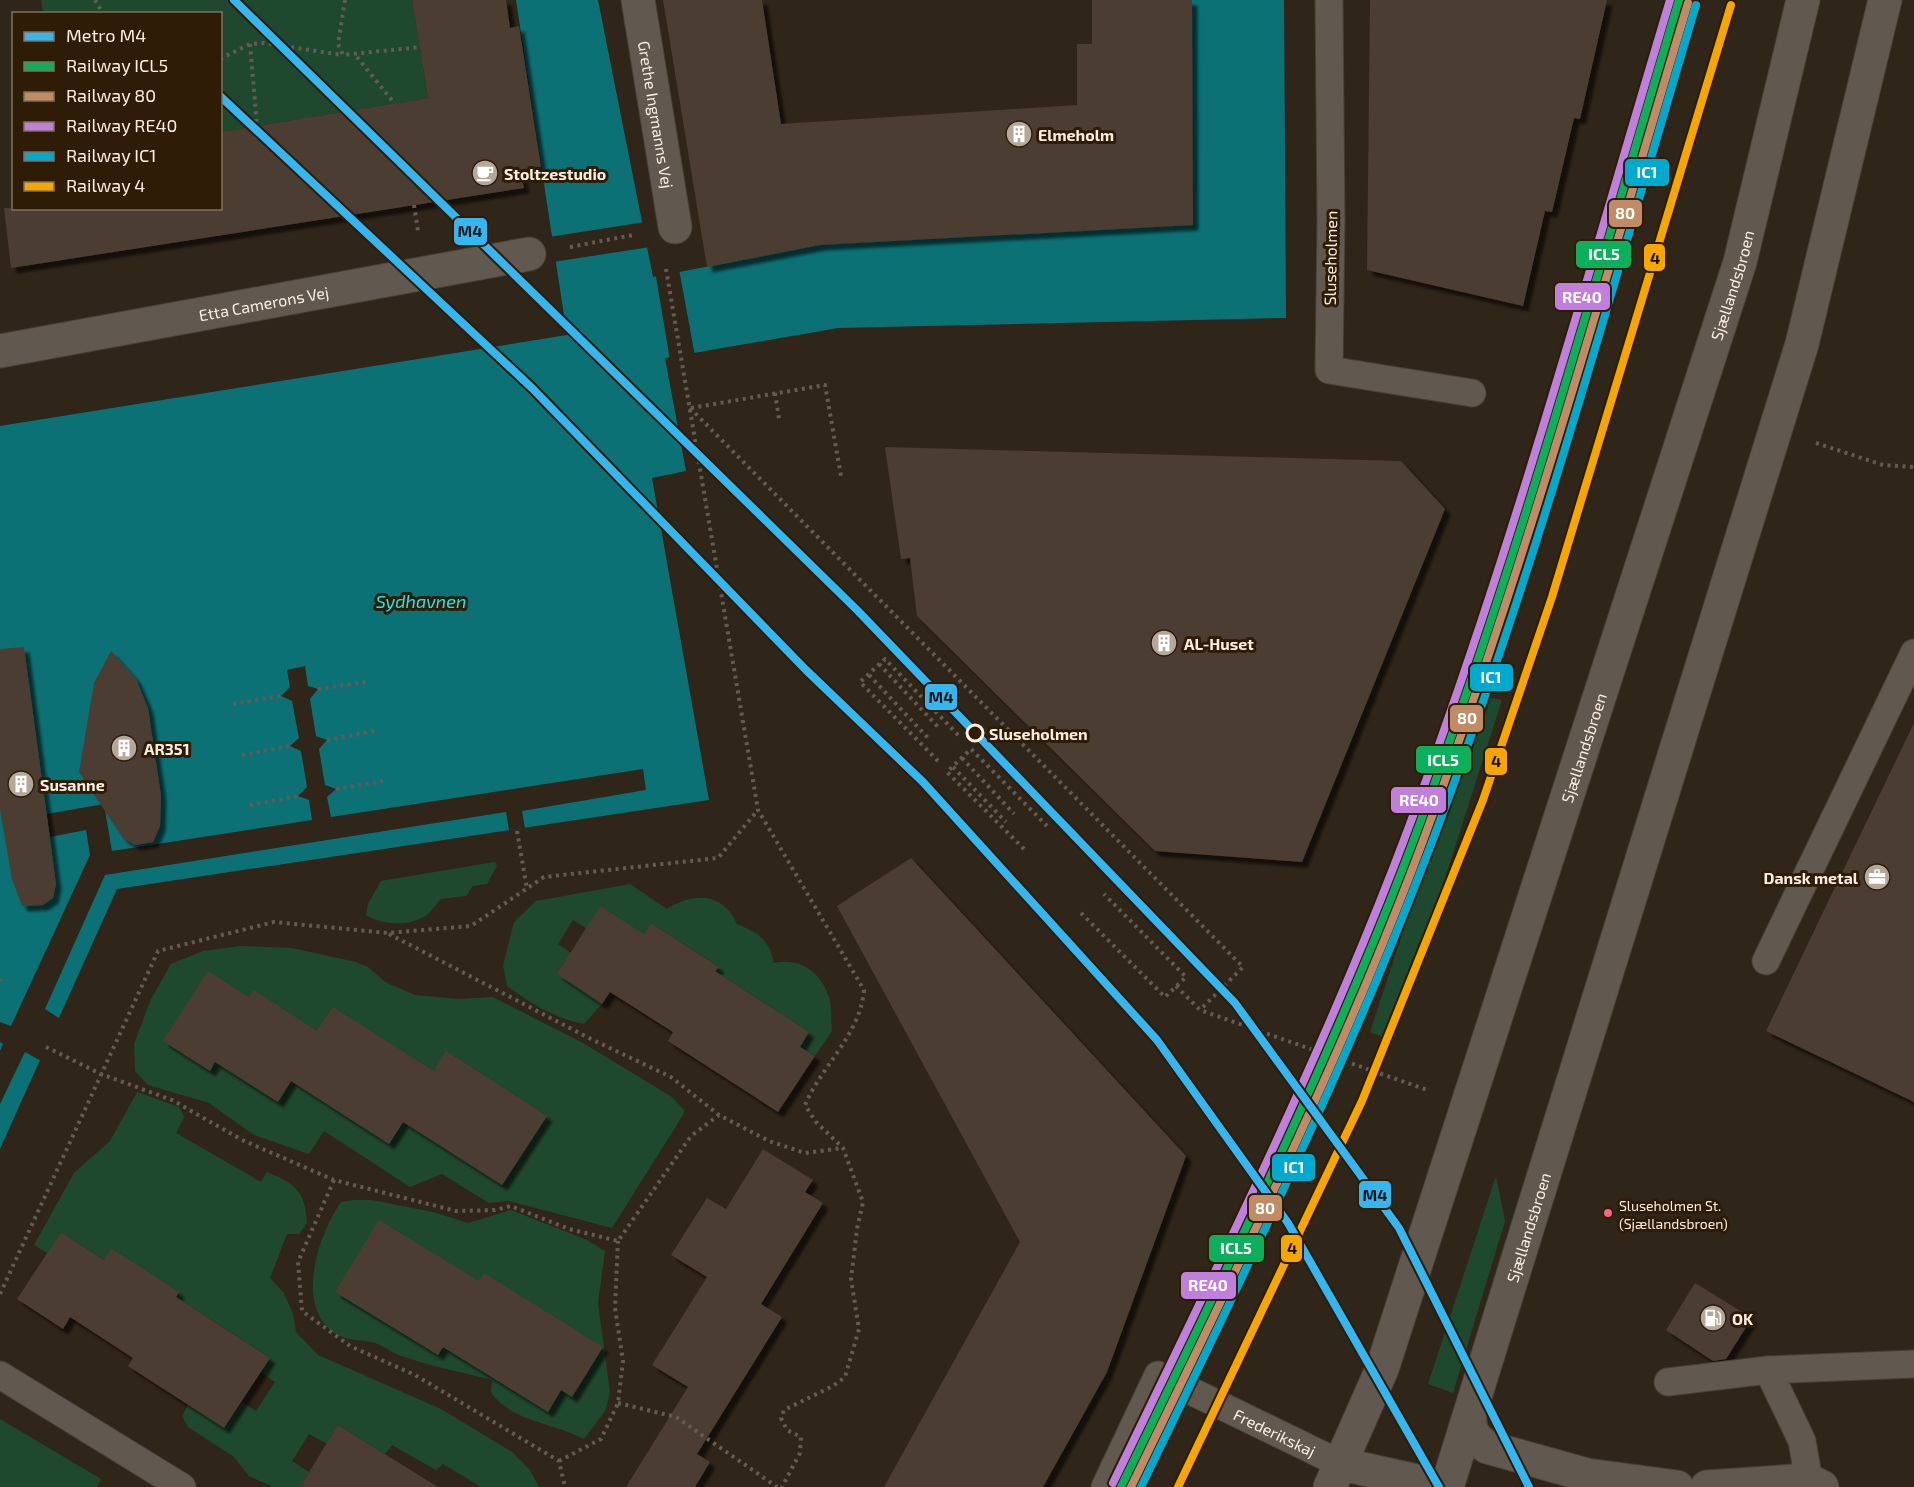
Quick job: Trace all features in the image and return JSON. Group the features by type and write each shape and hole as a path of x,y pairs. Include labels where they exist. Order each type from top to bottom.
{"street":[{"name":"Grethe Ingmanns Vej","path":"638,0 675,227"},
{"name":"Sjællandsbroen","path":"1336,1476 1376,1386 1740,262 1803,0"},
{"name":"Sjællandsbroen","path":"1445,1487 1470,1414 1802,344 1885,0"},
{"name":"Etta Camerons Vej","path":"0,351 544,251"},
{"path":"1470,1414 1469,1429 1477,1440 1487,1447 1587,1475 1677,1487"},
{"path":"1336,1476 1369,1487"},
{"path":"1336,1476 1445,1487"},
{"path":"1707,1487 1813,1485"}],"lane":[{"name":"Sluseholmen","path":"1329,0 1331,220 1329,370 1472,393"},
{"path":"1766,961 1914,653"},
{"path":"1668,1382 1768,1370 1914,1364"},
{"path":"1768,1370 1802,1442 1813,1485"},
{"path":"0,1375 182,1487"},
{"name":"Frederikskaj","path":"1105,1487 1158,1375 1336,1476"}],"path":[{"path":"343,55 338,44 345,0"},
{"path":"222,58 250,44 264,43 357,56 420,47"},
{"path":"250,44 257,126"},
{"path":"357,56 395,104"},
{"path":"544,251 638,234"},
{"path":"665,263 758,810 864,990 862,1008 844,1044 812,1089 805,1105 816,1122 843,1148 863,1202 851,1279 859,1329 845,1377 833,1386 784,1410 781,1418 787,1430 801,1437 800,1453 782,1487"},
{"path":"690,408 825,385 841,476"},
{"path":"775,393 779,419"},
{"path":"690,408 1243,967 1200,1011"},
{"path":"1775,430 1883,465 1914,467"},
{"path":"938,761 860,682 885,659 961,738"},
{"path":"879,664 938,727"},
{"path":"869,675 928,738"},
{"path":"318,689 366,682"},
{"path":"233,704 281,696"},
{"path":"327,740 375,731"},
{"path":"242,755 290,746"},
{"path":"1024,849 947,772 972,749 1047,826"},
{"path":"962,758 1014,814"},
{"path":"953,767 1006,822"},
{"path":"336,789 384,781"},
{"path":"250,805 298,796"},
{"path":"0,1294 158,951 274,922 388,933 471,926 544,877 718,858 758,810"},
{"path":"517,831 526,889"},
{"path":"1081,913 1165,997 1186,977 1104,894"},
{"path":"388,933 591,1039 672,1077 719,1115 769,1141 804,1153 843,1148"},
{"path":"0,981 3,975"},
{"path":"1176,986 1200,1011 1467,1104"},
{"path":"46,1047 101,1074 172,1100 242,1140 334,1180 456,1211 495,1210 512,1206 569,1229 618,1241"},
{"path":"559,1461 601,1439 618,1403 623,1361 615,1308 618,1241 692,1136 719,1115"},
{"path":"334,1180 298,1262 302,1311 350,1346 415,1376 559,1461 565,1487"},
{"path":"618,1403 676,1417 777,1487"}],"green space":[{"path":"41,0 412,0 428,98 222,132 222,12 43,12"},
{"path":"1481,696 1502,700 1393,1041 1370,1032"},
{"path":"495,862 497,866 487,884 473,886 466,896 441,899 429,913 418,920 387,923 366,915 368,904 381,881"},
{"path":"630,884 667,909 677,903 697,898 716,901 731,913 737,924 752,931 766,942 774,963 792,962 808,968 815,974 821,980 829,997 832,1031 815,1056 800,1047 809,1032 715,971 718,966 651,923 644,934 586,928 573,920 558,944 571,953 557,974 602,1004 584,1024 544,1009 507,986 503,966 514,922 536,901"},
{"path":"241,946 292,948 356,962 368,967 385,982 415,995 459,999 493,997 583,1043 672,1097 684,1110 683,1115 612,1228 509,1201 489,1203 442,1174 410,1187 324,1131 309,1154 254,1135 209,1103 148,1085 135,1071 134,1044 151,999 171,964 203,951"},
{"path":"137,1092 179,1107 184,1117 176,1133 261,1182 267,1172 297,1190 304,1203 307,1223 299,1234 287,1234 270,1278 284,1293 293,1314 296,1332 318,1355 441,1409 512,1452 530,1470 539,1487 481,1487 443,1464 436,1470 392,1445 385,1454 338,1425 327,1444 309,1434 292,1461 309,1472 300,1487 273,1487 249,1476 234,1457 188,1427 182,1416 188,1405 224,1428 242,1402 256,1411 275,1382 261,1372 269,1357 176,1297 178,1292 112,1249 104,1260 61,1232 47,1253 34,1245 74,1173 110,1141"},
{"path":"1496,1176 1505,1221 1453,1393 1428,1384"},
{"path":"372,1200 433,1212 468,1223 511,1210 587,1240 605,1251 598,1303 610,1393 605,1411 584,1439 511,1410 491,1393 492,1380 410,1359 373,1342 343,1337 324,1323 316,1308 313,1291 318,1252 324,1233 341,1202"},
{"path":"0,1419 101,1479 97,1487 0,1487"}],"water":[{"name":"Sydhavnen","path":"516,0 598,0 653,277 820,245 1193,225 1192,0 1284,0 1286,318 838,328 665,358 686,471 652,478 709,800 117,889 0,1149 0,426 567,335"}],"pier":[{"path":"645,222 650,247 553,262 549,237"},
{"path":"679,269 695,356 670,360 655,274"},
{"path":"305,666 308,686 318,689 310,699 316,736 327,740 319,749 325,785 336,789 327,797 331,817 643,769 646,790 522,811 525,828 509,830 506,812 105,875 45,1009 59,1018 41,1061 25,1052 0,1104 0,1051 3,1044 0,1042 0,1022 11,1026 90,855 86,830 50,837 47,814 104,804 112,851 312,820 309,800 298,796 307,787 301,751 290,746 299,738 292,701 281,696 290,687 287,670"}],"building":[{"path":"412,0 506,0 510,28 519,26 541,167 520,170 524,188 11,268 4,208 12,208 12,210 222,210 222,132 428,98"},
{"name":"Elmeholm","path":"663,0 762,0 781,124 1077,105 1077,44 1092,44 1092,0 1192,0 1193,225 820,245 707,267"},
{"path":"1370,0 1607,0 1580,119 1574,118 1552,212 1545,211 1523,306 1367,270"},
{"name":"AL-Huset","path":"885,447 1401,461 1445,509 1302,862 1155,851 917,616 910,558 901,559"},
{"name":"Susanne","path":"24,647 56,884 53,898 43,905 22,906 12,879 0,810 0,649"},
{"name":"AR351","path":"111,651 136,679 148,708 161,796 160,826 153,842 135,845 123,838 79,772 94,683"},
{"name":"Dansk metal","path":"1914,723 1914,1102 1766,1031"},
{"path":"911,858 1186,1156 1107,1372 1043,1487 884,1487 1020,1242 837,906"},
{"path":"600,906 644,934 651,923 719,967 715,971 809,1032 800,1047 815,1056 778,1112 668,1041 673,1032 610,992 602,1004 557,974"},
{"path":"208,971 249,997 254,990 317,1031 333,1007 434,1071 446,1051 547,1116 502,1185 403,1122 389,1144 291,1081 278,1102 215,1062 210,1071 163,1041"},
{"path":"763,1149 813,1180 805,1192 823,1203 761,1304 782,1317 697,1454 710,1462 695,1487 626,1487 688,1387 652,1365 707,1277 671,1255 707,1198 726,1209"},
{"path":"379,1220 479,1281 484,1273 603,1347 572,1397 561,1390 548,1412 443,1347 438,1355 335,1292"},
{"path":"61,1232 104,1260 111,1248 179,1292 176,1297 270,1358 224,1428 128,1366 133,1358 70,1317 63,1329 17,1299"},
{"path":"1695,1283 1752,1318 1726,1359 1713,1361 1666,1330"},
{"path":"338,1425 438,1487 300,1487"}],"metro line":[{"name":"M4","path":"234,0 857,610 1235,1003 1399,1228 1529,1487"},
{"name":"M4","path":"222,98 532,388 806,670 923,782 1157,1040 1288,1223 1439,1487"}],"rail line":[{"name":"RE40","path":"1113,1483 1295,1100 1362,945 1434,760 1540,436 1670,0"},
{"name":"ICL5","path":"1121,1487 1304,1103 1403,868 1443,761 1515,546 1679,0"},
{"name":"80","path":"1131,1487 1242,1258 1313,1104 1348,1027 1412,870 1524,547 1688,3"},
{"name":"IC1","path":"1141,1487 1250,1261 1354,1033 1387,956 1459,771 1566,445 1696,5"},
{"name":"4","path":"1178,1487 1362,1101 1483,800 1552,597 1731,5"}],"place":[{"name":"Elmeholm","path":"1019,134"},
{"name":"Stoltzestudio","path":"485,173"},
{"name":"AL-Huset","path":"1164,643"},
{"name":"Sluseholmen","path":"975,733"},
{"name":"AR351","path":"124,748"},
{"name":"Susanne","path":"21,784"},
{"name":"Dansk metal","path":"1877,877"},
{"name":"Sluseholmen St. (Sjællandsbroen)","path":"1608,1213"},
{"name":"OK","path":"1713,1318"}]}
